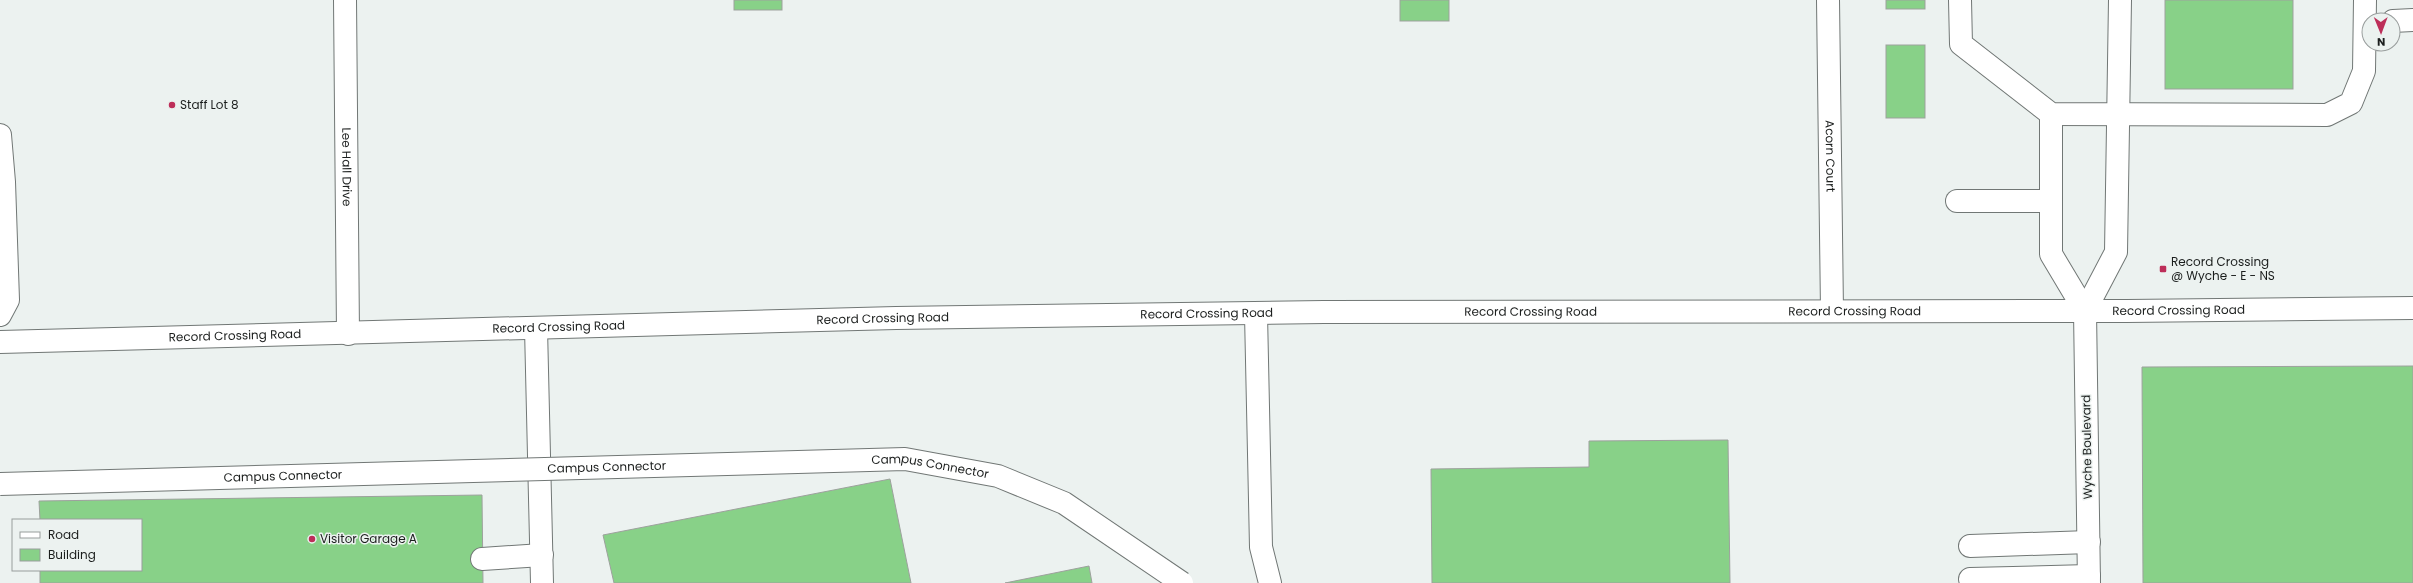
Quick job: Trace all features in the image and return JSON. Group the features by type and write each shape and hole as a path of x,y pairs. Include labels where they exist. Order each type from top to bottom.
{"street":[{"name":"Lee Hall Drive","path":"345,0 348,334"},
{"name":"Acorn Court","path":"1828,0 1832,312"},
{"path":"1960,0 1961,44 2051,114 2327,115 2351,103 2364,71 2365,52"},
{"path":"2086,311 2116,252 2120,0"},
{"path":"2401,21 2413,20"},
{"path":"2051,114 2051,254 2086,311"},
{"path":"0,135 4,182 8,300 0,315"},
{"path":"1957,201 2051,202"},
{"name":"Record Crossing Road","path":"0,342 348,334 612,324 896,318 1256,314 2086,311 2413,308"},
{"name":"Wyche Boulevard","path":"2086,311 2089,580"},
{"path":"1256,314 1261,547 1270,583"},
{"path":"536,328 542,583"},
{"name":"Campus Connector","path":"0,484 905,459 998,476 1064,503 1182,583"},
{"path":"1970,546 2089,542"},
{"path":"482,559 542,555"},
{"path":"1970,579 2089,580"}],"building":[{"path":"734,0 782,0 782,10 734,10"},
{"path":"1400,0 1449,0 1449,21 1400,21"},
{"path":"1886,0 1925,0 1925,9 1886,9"},
{"path":"2165,0 2293,0 2293,89 2165,89"},
{"path":"1886,45 1925,45 1925,118 1886,118"},
{"path":"2413,366 2413,583 2143,583 2142,367"},
{"path":"1728,440 1730,583 1432,583 1431,469 1589,467 1589,441"},
{"path":"890,479 911,583 614,583 603,535"},
{"name":"Visitor Garage A","path":"482,495 483,583 40,583 40,571 142,571 142,519 40,519 39,501"},
{"path":"1089,566 1092,583 1005,583"}],"place":[{"name":"Staff Lot 8","path":"172,105"},
{"name":"Record Crossing @ Wyche - E - NS","path":"2163,269"},
{"name":"Visitor Garage A","path":"312,539"}]}
